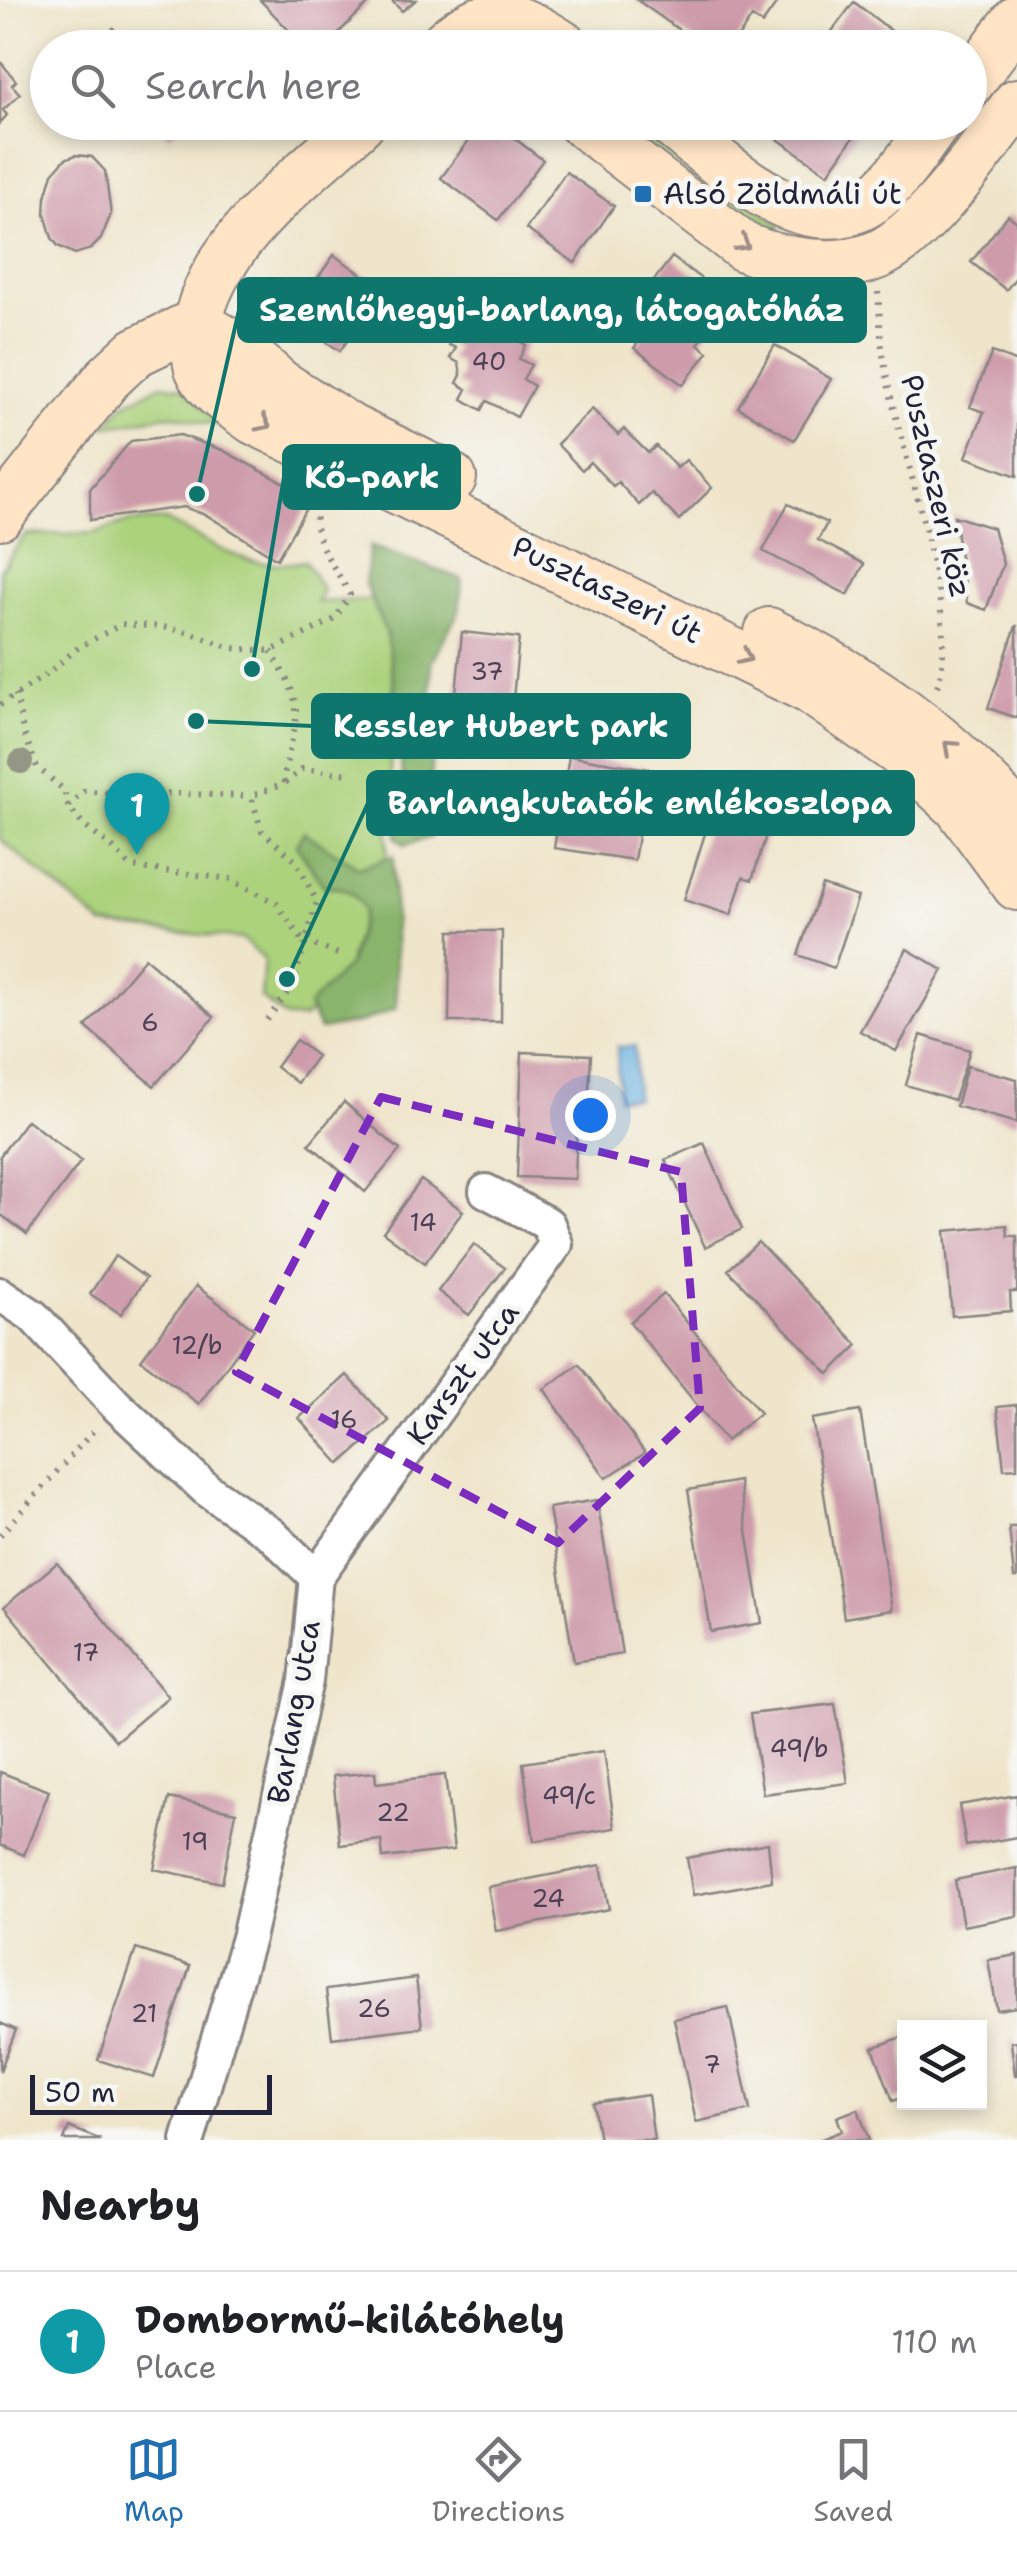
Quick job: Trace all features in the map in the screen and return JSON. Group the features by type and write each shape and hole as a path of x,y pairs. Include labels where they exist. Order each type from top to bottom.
{"street":[{"path":"468,30 483,18 534,29"},
{"path":"987,60 1017,20"},
{"path":"604,140 742,246 766,257 799,262 858,259 900,241 922,222 1017,103"},
{"name":"Pusztaszeri út","path":"342,140 245,233 216,272 196,323 198,367 218,394 254,420 921,722 963,759 1017,818"},
{"path":"693,140 785,206 811,214 864,204 884,190 924,140"},
{"path":"837,212 858,259"},
{"path":"0,515 108,378 136,352 196,323"},
{"name":"Pusztaszeri út","path":"820,675 958,806 1017,886"},
{"name":"Karszt utca","path":"316,1577 556,1244 548,1224 486,1191"},
{"name":"Barlang utca","path":"0,1294 32,1316 116,1405 206,1489 270,1534 316,1577 306,1681 248,1938 188,2140"}],"path":[{"name":"Pusztaszeri köz","path":"858,259 944,620 941,678 921,722"},
{"path":"0,705 78,647 122,624 192,632 230,648 272,651 335,619 350,595 315,536 314,524"},
{"path":"272,651 296,707 284,762 284,784"},
{"path":"16,694 23,732 37,766 64,790 68,806 83,826 131,867 230,879 276,903 307,942 341,955"},
{"path":"68,806 84,791 251,796 284,784 302,769 349,774"},
{"path":"251,796 262,832 296,860 318,902 293,985 267,1020"},
{"path":"0,1535 116,1405"}],"highlighted area":[{"path":"381,1097 681,1172 700,1408 558,1543 236,1372"}],"green space":[{"path":"987,94 1002,105 987,124"},
{"path":"632,140 667,140 780,225 770,244"},
{"path":"942,140 975,140 921,209 901,192"},
{"path":"163,384 184,388 220,424 171,415 105,426 124,404"},
{"path":"166,520 249,560 285,564 305,561 323,590 317,602 397,599 386,878 358,975 328,995 304,1018 286,1018 261,998 264,959 242,939 103,925 0,839 0,570 26,535 94,533 128,522"},
{"path":"370,546 462,579 459,611 431,662 431,837 405,845 396,837 402,789 400,723 386,633 365,584"},
{"path":"304,832 359,868 393,856 397,1008 362,1022 320,1030 308,1006 349,964 364,911 349,891 324,886 296,844"}],"water":[{"path":"635,1046 636,1098 618,1098 617,1047"}],"building":[{"path":"260,0 370,2 341,30 289,30"},
{"path":"391,0 416,0 402,11"},
{"path":"637,0 779,0 762,24 752,17 743,30 680,30"},
{"path":"854,2 890,30 833,30"},
{"path":"0,61 16,81 12,85 20,94 3,110 7,115 0,123"},
{"path":"469,140 517,140 543,160 498,220 441,178"},
{"path":"779,140 852,140 828,174"},
{"path":"76,155 92,157 105,171 111,214 101,239 91,249 75,254 58,246 52,238 45,214 53,173 65,159"},
{"path":"566,172 614,206 575,263 526,229"},
{"path":"1008,215 1017,222 1017,276 1006,290 971,262"},
{"path":"334,255 383,289 340,351 290,317"},
{"path":"672,257 731,301 698,344 708,352 683,385 634,348 662,311 642,296"},
{"path":"473,303 522,331 517,340 526,345 519,359 531,365 523,379 534,386 517,417 487,401 482,410 462,399 467,389 457,383 461,375 459,363 450,358 456,348 449,345"},
{"path":"775,345 831,379 794,440 738,407"},
{"path":"992,352 1017,362 1017,476 966,457 984,412 970,407"},
{"path":"592,409 618,435 624,429 648,453 656,446 677,468 686,460 712,488 679,520 652,493 639,505 618,482 613,486 590,462 582,470 557,444"},
{"path":"180,435 222,450 312,498 277,559 208,516 184,507 90,520 90,489 131,441"},
{"path":"788,504 827,523 818,540 864,564 848,595 763,551"},
{"path":"954,516 993,528 1003,564 986,610 967,603"},
{"path":"1017,626 1017,718 988,708"},
{"path":"462,632 519,638 512,709 455,704"},
{"path":"569,756 649,769 634,860 554,848"},
{"path":"715,802 771,820 752,880 743,877 731,915 684,900"},
{"path":"822,885 858,897 834,968 798,955"},
{"path":"450,931 502,931 501,1022 449,1022"},
{"path":"907,949 943,970 896,1051 860,1031"},
{"path":"145,958 214,1017 154,1086 86,1027"},
{"path":"921,1035 970,1050 954,1100 906,1085"},
{"path":"296,1040 317,1056 297,1083 276,1067"},
{"path":"522,1052 591,1055 587,1123 577,1123 575,1179 517,1177"},
{"path":"967,1066 1017,1079 1017,1123 956,1106"},
{"path":"344,1102 400,1150 365,1192 309,1144"},
{"path":"27,1120 81,1161 27,1234 0,1214 0,1156"},
{"path":"704,1143 742,1229 705,1247 665,1160"},
{"path":"421,1180 463,1211 425,1263 383,1232"},
{"path":"1007,1225 1008,1236 1017,1236 1017,1292 1010,1292 1011,1311 952,1316 945,1231"},
{"path":"758,1242 858,1345 829,1374 728,1270"},
{"path":"474,1244 505,1268 469,1315 438,1291"},
{"path":"115,1256 146,1278 121,1314 90,1294"},
{"path":"196,1286 254,1329 199,1404 141,1360"},
{"path":"664,1294 760,1413 726,1441 630,1322"},
{"path":"579,1364 645,1453 606,1478 544,1389"},
{"path":"347,1375 389,1421 340,1464 299,1418"},
{"path":"1017,1405 1017,1468 1004,1469 997,1407"},
{"path":"860,1411 892,1610 844,1618 812,1419"},
{"path":"739,1481 762,1623 711,1632 688,1490"},
{"path":"597,1500 622,1654 574,1662 549,1508"},
{"path":"1009,1527 1017,1527 1017,1578 1014,1578"},
{"path":"57,1563 168,1697 116,1741 4,1607"},
{"path":"835,1704 848,1783 763,1794 750,1714"},
{"path":"604,1751 615,1828 534,1841 523,1763"},
{"path":"0,1772 49,1791 24,1855 0,1845"},
{"path":"375,1772 376,1783 445,1775 454,1850 383,1858 381,1840 340,1845 333,1776"},
{"path":"1017,1795 1017,1837 966,1846 959,1805"},
{"path":"169,1798 236,1812 222,1883 154,1869"},
{"path":"768,1843 772,1881 693,1895 687,1858"},
{"path":"601,1865 609,1909 496,1931 488,1887"},
{"path":"1017,1868 1017,1916 963,1926 955,1880"},
{"path":"136,1949 190,1966 154,2078 98,2060"},
{"path":"1017,1955 1017,2007 997,2010 988,1960"},
{"path":"416,1978 422,2027 332,2038 326,1990"},
{"path":"728,2007 750,2110 696,2122 674,2019"},
{"path":"0,2023 16,2030 0,2071"},
{"path":"897,2039 897,2100 893,2101 873,2048"},
{"path":"1017,2041 1017,2075 1015,2075 1011,2042"},
{"path":"648,2095 654,2140 599,2140 593,2103"},
{"path":"858,2109 869,2140 819,2140 842,2131 837,2117"},
{"path":"69,2127 101,2140 64,2140"}],"place":[{"name":"Alsó Zöldmáli út","path":"643,194"},
{"name":"Szemlőhegyi-barlang, látogatóház","path":"197,494"},
{"name":"Kő-park","path":"252,669"},
{"name":"Kessler Hubert park","path":"196,721"},
{"name":"Dombormű-kilátóhely","path":"137,855"},
{"name":"Barlangkutatók emlékoszlopa","path":"287,979"}]}
